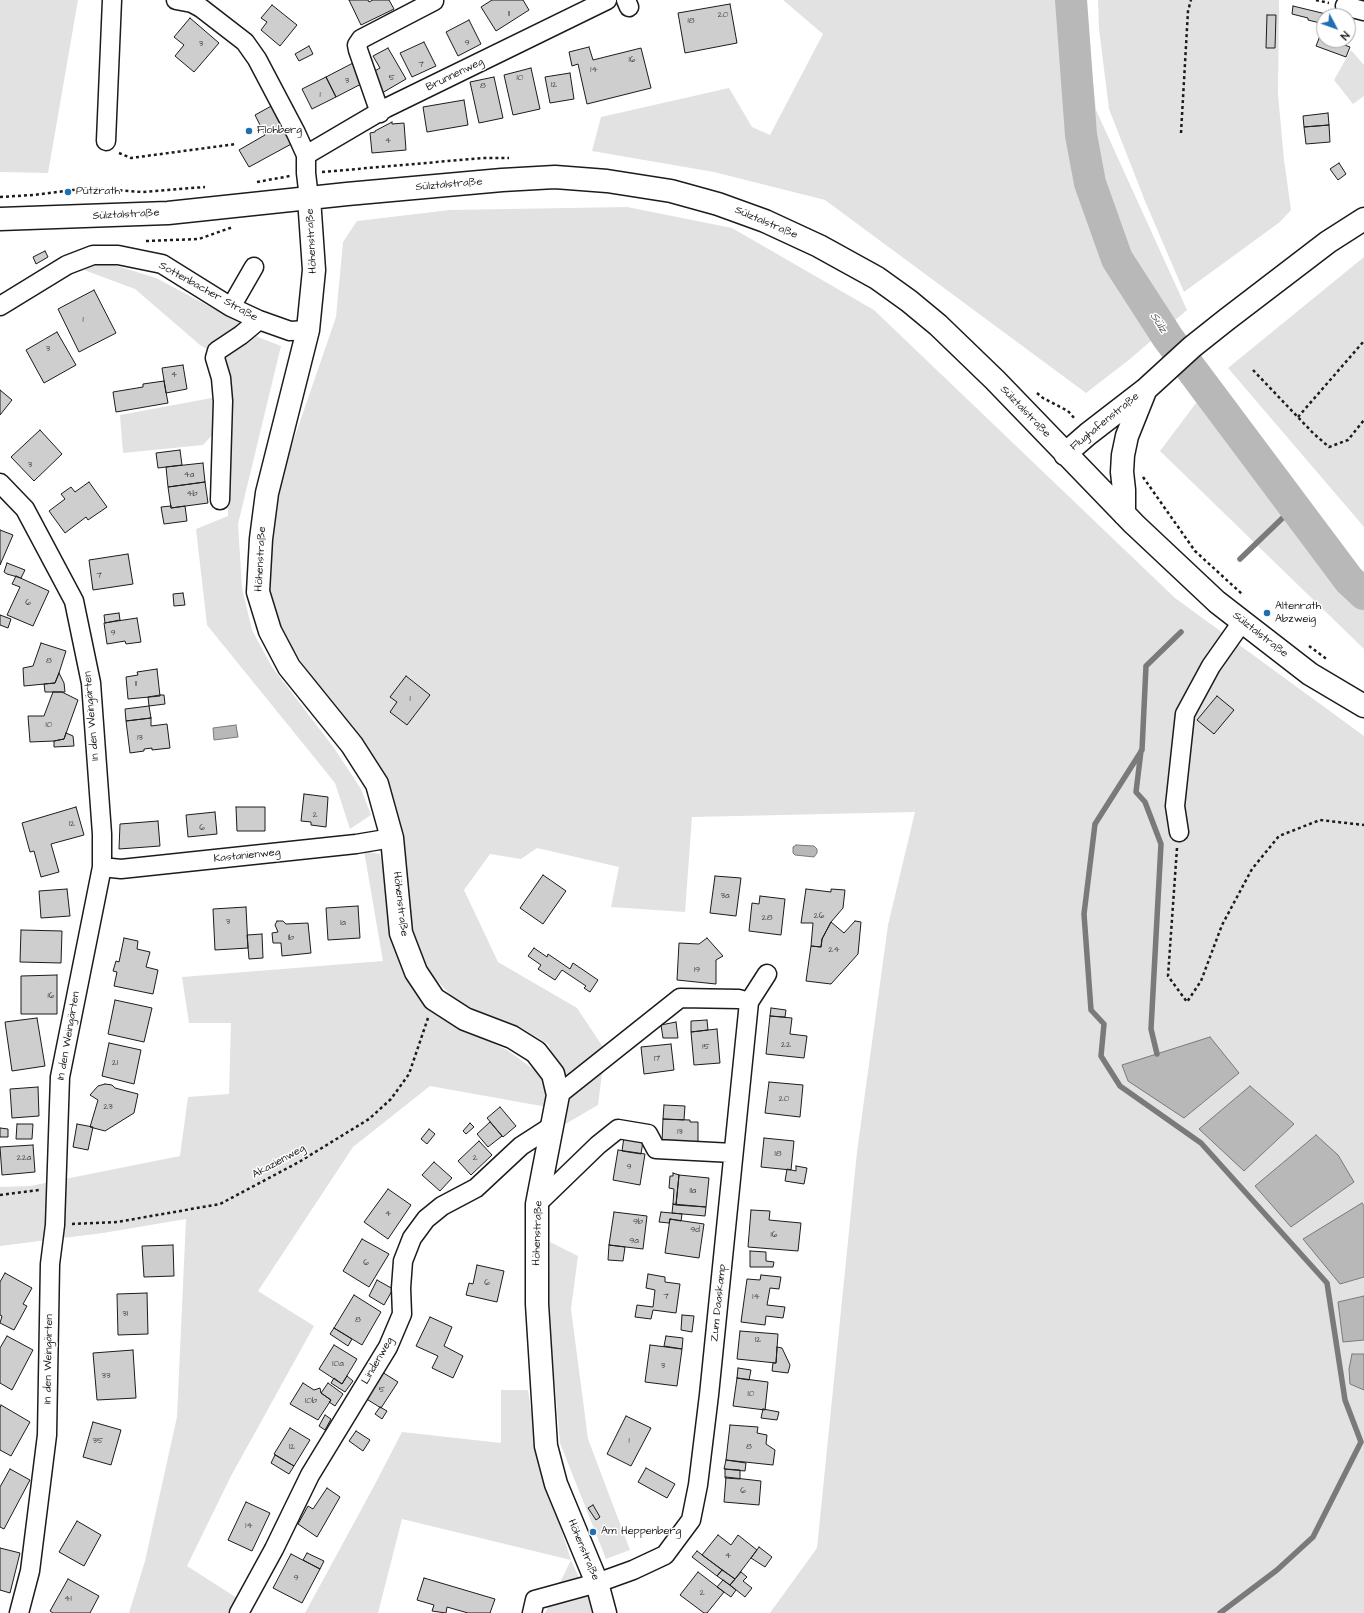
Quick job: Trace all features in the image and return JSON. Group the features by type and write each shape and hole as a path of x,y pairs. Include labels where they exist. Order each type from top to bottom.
{"main road":[{"name":"Sülztalstraße","path":"0,219 168,213 502,180 555,177 607,181 671,191 718,204 765,221 819,246 877,278 909,301 938,325 990,376 1124,514 1212,597 1310,674 1364,706"},
{"name":"Höhenstraße","path":"309,198 314,270 308,330 268,493 261,540 258,592 270,631 289,667 352,745 377,784 392,838 401,933 416,972 434,999 465,1019 512,1037 536,1052 553,1074 558,1095 537,1204 537,1304 546,1446 556,1484 597,1583 605,1613"},
{"name":"Flughafenstraße","path":"1066,454 1088,434 1145,390 1163,372 1226,320 1328,242 1364,219"},
{"name":"Flughafenstraße","path":"1124,514 1122,463 1127,436 1145,390"}],"street":[{"path":"106,141 112,0"},
{"path":"176,0 192,3 201,8 245,42 257,59 306,155 306,173 309,198"},
{"name":"Brunnenweg","path":"306,155 380,113 607,0"},
{"path":"380,113 357,44 361,39 434,1"},
{"path":"1345,6 1364,11"},
{"name":"Sottenbacher Straße","path":"0,306 67,265 93,255 118,256 162,264 231,307 259,320 290,331 308,330"},
{"path":"231,307 254,267"},
{"path":"220,500 223,401 221,378 215,358 217,351 241,335 259,320"},
{"name":"In den Weingärten","path":"0,483 25,509 74,601 91,683 102,834 102,867 60,1077 55,1225 50,1264 47,1435 30,1571 18,1613"},
{"path":"1178,832 1175,806 1185,714 1211,666 1242,622"},
{"name":"Kastanienweg","path":"102,867 121,869 356,844 392,838"},
{"name":"Zum Daaskamp","path":"532,1613 535,1600 597,1583 633,1570 665,1555 690,1520 698,1485 709,1395 749,1002 767,974"},
{"path":"558,1095 680,998 739,999 749,1002"},
{"name":"Lindenweg","path":"239,1613 274,1549 310,1474 388,1347 402,1314 401,1288 403,1261 412,1238 426,1219 442,1206 476,1188 521,1146 552,1126"},
{"path":"537,1204 598,1145 618,1130 648,1134 656,1149 733,1153"}],"path":[{"path":"1181,133 1188,11 1191,0"},
{"path":"106,141 116,152 131,158 236,144"},
{"path":"256,182 306,173 484,158 513,158"},
{"path":"0,197 32,195 88,188 142,192 211,187"},
{"path":"1298,417 1364,341"},
{"path":"1253,370 1329,447 1348,440 1364,420"},
{"path":"1031,388 1043,398 1068,411 1088,434"},
{"path":"1122,463 1137,468 1195,551 1245,598"},
{"path":"1307,645 1332,663"},
{"path":"1178,832 1168,976 1187,1002 1201,981 1222,925 1252,869 1279,836 1320,820 1364,825"},
{"name":"Akazienweg","path":"55,1225 117,1222 220,1204 299,1162 369,1119 391,1099 410,1074 434,999"},
{"path":"0,1195 56,1189"}],"shaded area":[{"path":"0,0 78,0 48,173 0,172"},
{"path":"783,0 1084,0 1096,110 1187,310 1130,359 1086,393 825,200 714,172 592,151 601,117 729,88 752,127 770,135 823,34"},
{"path":"1098,0 1279,0 1278,94 1284,160 1291,210 1280,222 1184,292 1145,201 1109,109 1099,29"},
{"path":"1351,50 1364,65 1364,96 1353,104 1334,80"},
{"path":"627,207 732,228 874,310 1175,598 1364,736 1364,1206 1362,1203 1340,1284 1364,1277 1364,1296 1338,1302 1343,1341 1364,1340 1364,1354 1352,1354 1350,1384 1364,1390 1364,1613 770,1613 817,1548 857,1152 888,925 915,812 692,817 685,912 611,907 619,867 537,848 521,859 490,854 464,890 498,962 577,1008 605,1050 598,1105 562,1126 569,1093 548,1044 522,1028 464,1009 425,968 409,928 363,745 298,657 279,627 269,595 274,497 336,317 343,242 357,221 450,210"},
{"path":"1364,257 1364,527 1228,368"},
{"path":"101,261 156,278 237,321 258,337 281,346 238,524 242,588 252,630 272,667 334,748 361,789 371,815 350,829 335,783 207,625 196,529 228,516 230,375 221,358 200,345 135,289 84,270"},
{"path":"217,397 215,432 203,445 123,453 120,415"},
{"path":"1199,399 1364,589 1364,649 1160,451"},
{"path":"236,725 238,737 214,740 213,728"},
{"path":"796,845 814,846 817,849 817,853 814,857 795,855 793,853 793,847"},
{"path":"364,851 380,854 395,934 458,1027 507,1050 543,1076 547,1107 430,1086 353,1147 258,1291 314,1326 231,1476 187,1566 237,1598 229,1613 129,1613 145,1561 177,1417 186,1219 103,1233 0,1246 0,1187 30,1186 180,1156 188,1097 229,1094 231,1023 189,1023 182,977 383,961"},
{"path":"1210,1037 1239,1073 1184,1118 1128,1081 1122,1065"},
{"path":"1250,1086 1294,1124 1244,1171 1199,1129"},
{"path":"1316,1135 1338,1155 1354,1182 1291,1227 1255,1186"},
{"path":"1362,1203 1364,1206 1364,1277 1340,1284 1303,1239"},
{"path":"550,1242 578,1256 571,1309 588,1439 630,1550 606,1559 560,1443 548,1307"},
{"path":"1364,1296 1364,1340 1343,1342 1338,1302"},
{"path":"1352,1354 1364,1354 1364,1390 1350,1384 1349,1369"},
{"path":"501,1390 528,1390 538,1457 571,1560 402,1519 378,1613 305,1613 402,1432 501,1443"},
{"path":"571,1560 593,1608 593,1613 545,1613"}],"building":[{"path":"349,0 368,0 369,2 373,0 389,0 394,9 361,25"},
{"path":"492,0 523,0 529,10 496,31 481,7"},
{"path":"730,4 737,43 685,53 678,13"},
{"path":"272,5 297,25 280,46 261,30 267,22 261,18"},
{"path":"1293,6 1316,12 1316,22 1308,20 1308,18 1292,14"},
{"path":"1267,15 1276,15 1275,48 1266,48"},
{"path":"190,18 219,43 194,72 175,56 184,45 174,37"},
{"path":"469,20 481,44 458,56 446,32"},
{"path":"424,42 436,66 412,77 400,53"},
{"path":"309,46 313,54 299,61 295,54"},
{"path":"589,47 593,60 641,48 651,88 587,104 578,64 572,66 569,52"},
{"path":"388,48 406,79 382,93 371,73 380,68 373,56"},
{"path":"1321,48 1350,48 1346,57"},
{"path":"353,63 363,83 336,97 326,77"},
{"path":"531,68 540,109 513,115 504,75"},
{"path":"570,73 574,99 550,103 545,77"},
{"path":"326,77 336,97 312,109 302,89"},
{"path":"494,77 503,118 479,123 470,82"},
{"path":"464,100 468,125 427,132 423,107"},
{"name":"Flohberg","path":"275,104 295,142 249,167 239,150 265,135 255,115"},
{"path":"1328,113 1329,125 1304,127 1303,116"},
{"path":"392,122 392,124 404,123 406,150 372,153 370,133 375,132"},
{"path":"1329,125 1330,142 1306,144 1304,127"},
{"path":"1339,163 1346,174 1338,180 1330,169"},
{"path":"45,251 48,257 36,264 33,257"},
{"path":"94,290 116,333 79,352 58,309"},
{"path":"57,332 76,365 44,383 26,350"},
{"path":"183,365 187,389 166,393 162,368"},
{"path":"164,381 168,403 116,412 113,392 143,387 143,384"},
{"path":"0,390 12,400 0,415"},
{"path":"40,430 62,454 34,481 11,457"},
{"path":"180,450 182,465 158,468 156,453"},
{"path":"203,463 205,482 168,487 166,467"},
{"path":"89,482 107,507 88,520 86,517 65,533 49,511 65,499 61,494 71,487 75,492"},
{"path":"205,482 208,503 171,508 168,487"},
{"path":"171,506 171,508 185,506 187,521 164,524 161,507"},
{"path":"0,530 13,535 0,565"},
{"path":"128,554 133,584 93,590 89,560"},
{"path":"7,563 25,570 21,578 4,572"},
{"path":"16,576 49,591 33,626 7,615 20,587 12,584"},
{"path":"183,593 185,605 174,606 173,594"},
{"path":"119,613 120,620 105,623 104,615"},
{"path":"0,615 11,619 8,628 0,625"},
{"path":"137,618 141,642 126,644 125,641 107,644 104,623"},
{"path":"41,643 66,651 59,673 55,683 24,686 23,668 33,666"},
{"path":"157,669 160,696 128,699 126,677 138,675 137,672"},
{"path":"59,673 64,683 65,692 45,692 44,684 55,683"},
{"path":"406,676 430,695 407,725 390,712 397,702 390,697"},
{"path":"53,692 62,692 78,700 64,739 30,742 28,716 44,716"},
{"path":"164,695 165,704 149,706 148,697"},
{"path":"1217,696 1234,710 1214,734 1197,720"},
{"path":"149,706 151,718 126,721 125,709"},
{"path":"151,718 151,726 167,724 170,748 152,750 152,748 144,749 144,751 130,753 126,721"},
{"path":"66,733 73,736 74,746 54,747 54,741 64,739"},
{"path":"304,794 328,797 326,827 311,825 311,822 301,821"},
{"path":"76,807 84,835 51,844 59,872 41,877 34,851 30,852 22,823"},
{"path":"236,807 265,807 265,831 237,831"},
{"path":"215,812 217,834 188,837 186,815"},
{"path":"158,821 160,846 119,849 120,824"},
{"path":"543,875 566,891 543,924 520,908"},
{"path":"715,876 741,878 736,916 710,913"},
{"path":"67,889 70,916 41,918 39,891"},
{"path":"806,889 831,892 831,889 845,890 843,908 831,922 822,939 821,947 811,946 813,923 801,923"},
{"path":"760,896 785,899 781,935 749,931 752,903 759,904"},
{"path":"358,906 360,938 328,940 326,908"},
{"path":"246,907 248,948 215,950 213,909"},
{"path":"277,921 283,921 286,924 308,923 311,953 282,956 281,943 273,943 272,933 278,932 275,925"},
{"path":"855,921 861,922 858,954 831,984 806,981 811,946 821,947 822,939 831,922 844,933"},
{"path":"21,930 62,931 61,963 20,962"},
{"path":"262,934 263,958 249,959 247,935"},
{"path":"124,938 138,941 137,949 150,952 146,967 158,970 153,994 114,986 117,972 113,971 116,961 119,962"},
{"path":"707,938 723,956 716,960 716,984 677,980 679,943 699,944"},
{"path":"534,948 547,957 548,954 570,969 573,963 598,980 590,992 584,988 586,986 562,970 555,980 538,969 541,965 528,956"},
{"path":"57,975 57,1014 21,1014 21,976"},
{"path":"115,1000 152,1008 144,1042 108,1034"},
{"path":"771,1008 786,1010 785,1017 770,1016"},
{"path":"770,1016 792,1018 790,1034 807,1036 804,1058 766,1054"},
{"path":"37,1018 45,1066 12,1071 5,1022"},
{"path":"707,1020 708,1030 691,1032 691,1021"},
{"path":"676,1022 678,1038 663,1038 661,1025"},
{"path":"717,1029 720,1063 694,1065 691,1032"},
{"path":"109,1043 141,1050 134,1084 102,1076"},
{"path":"671,1044 674,1070 644,1074 641,1047"},
{"path":"769,1082 803,1085 800,1117 765,1113"},
{"path":"105,1084 138,1094 134,1113 105,1131 90,1127 98,1100 90,1095 98,1086"},
{"path":"38,1087 39,1116 12,1118 10,1089"},
{"path":"664,1105 685,1106 684,1120 663,1119"},
{"path":"500,1107 516,1126 503,1137 487,1118"},
{"path":"663,1119 690,1120 690,1122 698,1122 698,1143 662,1142"},
{"path":"490,1122 502,1136 488,1147 477,1134"},
{"path":"470,1123 474,1127 466,1134 463,1131"},
{"path":"17,1124 33,1124 32,1139 16,1139"},
{"path":"77,1124 93,1127 88,1150 73,1147"},
{"path":"0,1128 8,1129 8,1137 0,1137"},
{"path":"429,1129 435,1134 427,1144 421,1139"},
{"path":"624,1137 643,1141 641,1154 622,1151"},
{"path":"764,1138 794,1141 791,1170 761,1167"},
{"path":"479,1141 492,1155 471,1175 458,1161"},
{"path":"33,1145 35,1172 2,1175 0,1147"},
{"path":"618,1150 645,1154 640,1185 613,1180"},
{"path":"434,1162 452,1178 440,1191 422,1175"},
{"path":"796,1166 807,1168 804,1184 785,1181 787,1169 796,1171"},
{"path":"673,1173 679,1175 676,1205 673,1204 674,1189 669,1188 670,1176 673,1176"},
{"path":"679,1175 709,1178 706,1207 676,1205"},
{"path":"388,1189 411,1205 388,1239 364,1222"},
{"path":"673,1204 706,1207 705,1216 672,1213"},
{"path":"751,1210 770,1211 769,1220 801,1223 798,1251 748,1247"},
{"path":"614,1212 647,1216 643,1249 609,1245"},
{"path":"661,1212 682,1214 681,1221 670,1219 669,1223 659,1222"},
{"path":"670,1219 704,1224 699,1258 665,1253"},
{"path":"362,1239 389,1254 369,1287 343,1271"},
{"path":"173,1245 174,1276 144,1277 142,1246"},
{"path":"609,1245 625,1247 623,1261 608,1260"},
{"path":"750,1251 766,1252 766,1261 774,1262 773,1267 750,1267"},
{"path":"477,1265 504,1271 497,1302 466,1295 469,1283 473,1284"},
{"path":"5,1273 32,1288 23,1304 27,1306 14,1330 0,1323 2,1316 0,1315 0,1282"},
{"path":"648,1274 665,1277 665,1282 680,1284 676,1313 653,1310 651,1319 635,1317 637,1305 653,1307 655,1290 646,1288"},
{"path":"761,1275 781,1277 779,1289 770,1288 767,1305 785,1307 783,1318 766,1316 765,1325 741,1322 747,1279 760,1280"},
{"path":"377,1280 393,1289 384,1305 369,1296"},
{"path":"147,1293 148,1334 118,1335 117,1294"},
{"path":"354,1295 381,1312 362,1345 334,1328"},
{"path":"682,1315 694,1316 692,1332 681,1330"},
{"path":"430,1317 452,1327 444,1346 463,1356 453,1378 432,1368 438,1356 416,1346"},
{"path":"334,1328 352,1339 348,1346 330,1334"},
{"path":"740,1331 778,1334 776,1363 737,1359"},
{"path":"7,1336 33,1350 12,1390 0,1383 0,1348"},
{"path":"666,1336 683,1338 682,1349 664,1346"},
{"path":"334,1345 357,1359 342,1384 319,1369"},
{"path":"650,1345 682,1349 677,1386 645,1382"},
{"path":"777,1347 782,1348 790,1365 788,1373 772,1371 773,1363 776,1363"},
{"path":"133,1350 136,1398 97,1400 93,1353"},
{"path":"738,1368 751,1370 749,1380 737,1378"},
{"path":"382,1372 398,1382 381,1408 365,1398"},
{"path":"347,1376 353,1381 345,1392 331,1383 334,1378 342,1384"},
{"path":"737,1378 768,1382 765,1410 733,1406"},
{"path":"303,1383 314,1390 320,1388 321,1393 331,1400 318,1420 290,1404"},
{"path":"328,1383 343,1394 335,1406 329,1402 331,1400 321,1393"},
{"path":"1,1405 30,1422 11,1456 0,1450"},
{"path":"380,1407 387,1411 382,1419 375,1414"},
{"path":"763,1409 779,1412 777,1420 761,1418"},
{"path":"325,1415 331,1419 325,1430 319,1426"},
{"path":"626,1416 651,1428 631,1466 607,1454"},
{"path":"93,1422 121,1430 111,1465 83,1457"},
{"path":"730,1425 758,1427 757,1433 767,1435 766,1444 775,1450 773,1465 726,1460"},
{"path":"290,1428 310,1440 294,1466 274,1454"},
{"path":"356,1431 370,1440 363,1451 349,1441"},
{"path":"275,1455 294,1466 289,1474 271,1463"},
{"path":"726,1460 746,1463 745,1471 724,1469"},
{"path":"646,1468 675,1484 667,1498 638,1482"},
{"path":"10,1469 30,1480 4,1529 0,1527 0,1487"},
{"path":"725,1469 740,1470 740,1479 725,1478"},
{"path":"726,1477 761,1481 759,1505 724,1502"},
{"path":"327,1488 340,1497 317,1537 298,1524 308,1506 313,1509"},
{"path":"246,1502 270,1513 252,1551 228,1540"},
{"path":"593,1505 600,1517 596,1520 588,1508"},
{"path":"77,1521 101,1535 84,1566 59,1552"},
{"path":"718,1535 731,1545 738,1535 757,1550 735,1579 702,1555"},
{"path":"759,1547 772,1557 765,1567 751,1558"},
{"path":"0,1548 20,1553 10,1593 0,1590"},
{"path":"697,1551 722,1570 717,1576 692,1557"},
{"path":"307,1553 324,1561 320,1569 303,1560"},
{"path":"291,1554 320,1569 302,1603 273,1588"},
{"path":"722,1570 735,1579 730,1585 717,1576"},
{"path":"698,1572 724,1592 707,1613 704,1613 680,1595"},
{"path":"741,1572 747,1577 743,1581 752,1588 745,1597 730,1585"},
{"path":"424,1578 495,1599 490,1613 468,1613 447,1607 446,1613 432,1611 434,1605 417,1600"},
{"path":"68,1579 99,1596 90,1613 53,1613 50,1611"},
{"path":"723,1580 736,1590 731,1597 717,1587"}],"waterway":[{"name":"Sülz","path":"1071,0 1081,135 1090,183 1117,259 1168,338 1349,580 1364,594"},
{"path":"1240,559 1295,506"},
{"path":"1181,632 1146,666 1142,750 1095,824 1084,914 1091,1010 1104,1024 1101,1056 1120,1086 1201,1143 1327,1283 1345,1400 1361,1442 1313,1537 1277,1570 1220,1613"},
{"path":"1141,751 1136,792 1145,802 1161,844 1151,1029 1157,1054"}],"place":[{"name":"Flohberg","path":"249,131"},
{"name":"Pützrath","path":"68,192"},
{"name":"Altenrath Abzweig","path":"1267,613"},
{"name":"Am Heppenberg","path":"593,1532"}]}
